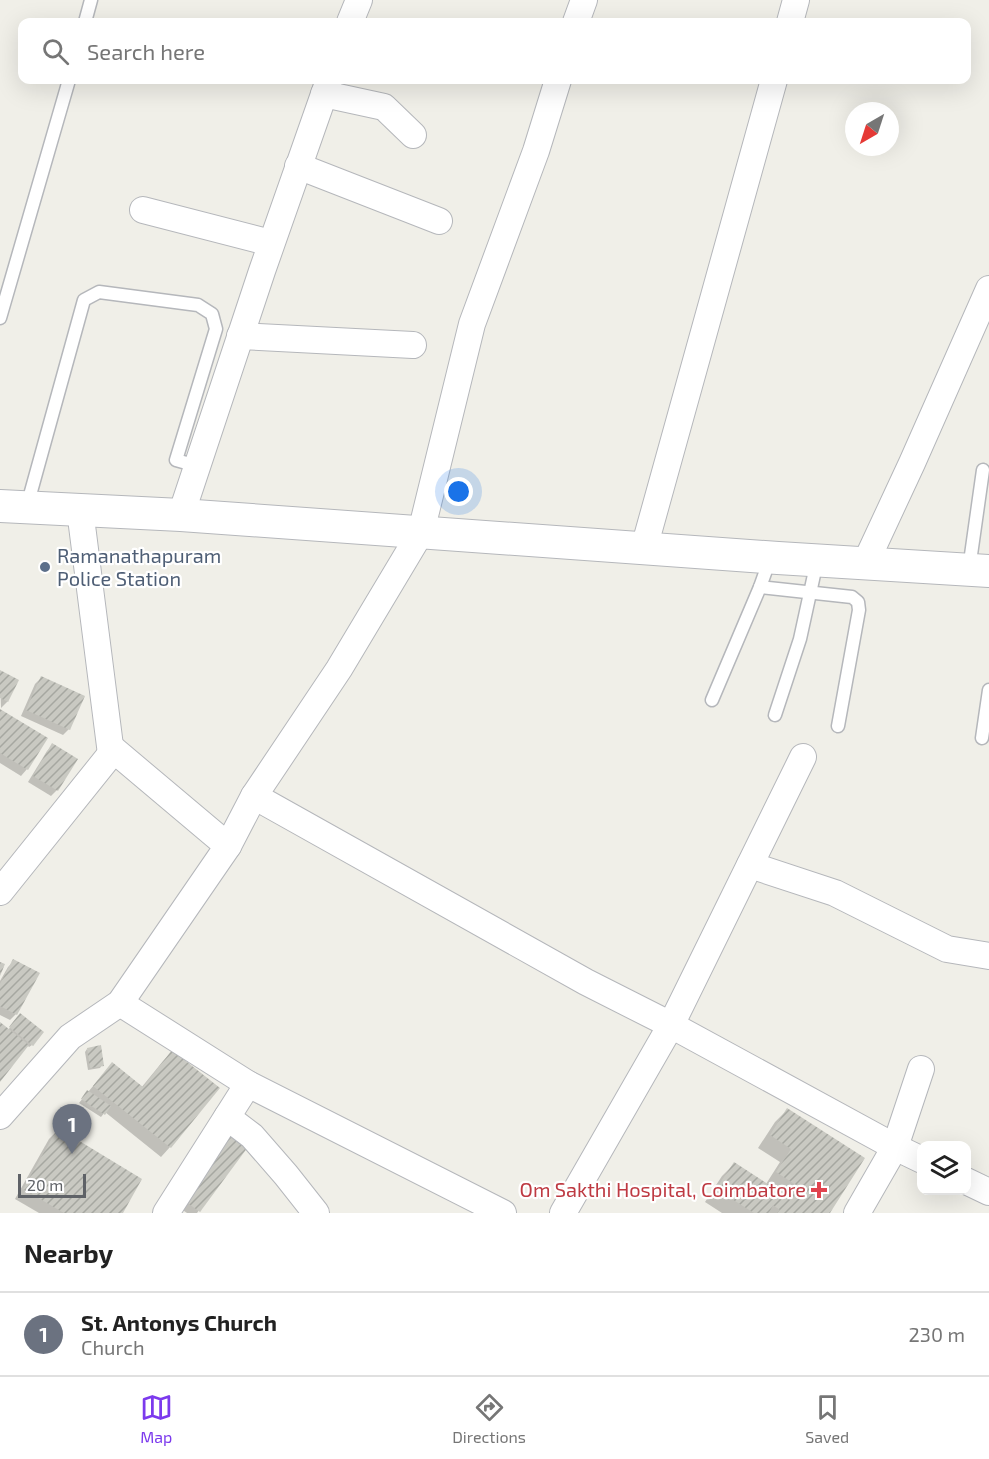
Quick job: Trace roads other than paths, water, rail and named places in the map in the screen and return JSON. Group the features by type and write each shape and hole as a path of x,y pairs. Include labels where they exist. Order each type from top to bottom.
{"street":[{"path":"352,18 359,0"},
{"path":"577,18 584,0"},
{"path":"791,18 796,0"},
{"path":"0,1116 70,1037 120,1003 228,846 254,796 339,669 421,532 472,324 536,150 557,84"},
{"path":"644,548 773,84"},
{"path":"181,515 271,243 327,87 384,106 413,135"},
{"path":"298,166 439,221"},
{"path":"143,210 271,243"},
{"path":"865,564 989,289"},
{"path":"240,336 413,345"},
{"path":"14,507 181,515 979,571"},
{"path":"80,510 111,754"},
{"path":"0,892 114,750 228,846"},
{"path":"563,1213 671,1025 803,757"},
{"path":"254,796 586,982 671,1025 917,1158"},
{"path":"750,865 835,893 947,949 989,956"},
{"path":"120,1003 248,1084 503,1213"},
{"path":"857,1213 895,1147 921,1069"},
{"path":"166,1213 248,1084"},
{"path":"227,1117 252,1136 316,1213"},
{"path":"971,1183 989,1192"}],"lane":[{"path":"86,18 91,0"},
{"path":"0,318 68,84"},
{"path":"14,507 84,300 99,291 198,305 212,314 216,329 176,460 198,466"},
{"path":"979,571 983,470"},
{"path":"712,700 770,558"},
{"path":"775,715 800,639 817,561"},
{"path":"760,587 852,597 858,602 859,610 838,726"},
{"path":"982,738 989,690"}],"place":[{"name":"Ramanathapuram Police Station","path":"45,567"},
{"name":"St. Antonys Church","path":"72,1154"},
{"name":"Om Sakthi Hospital, Coimbatore","path":"819,1190"}]}
